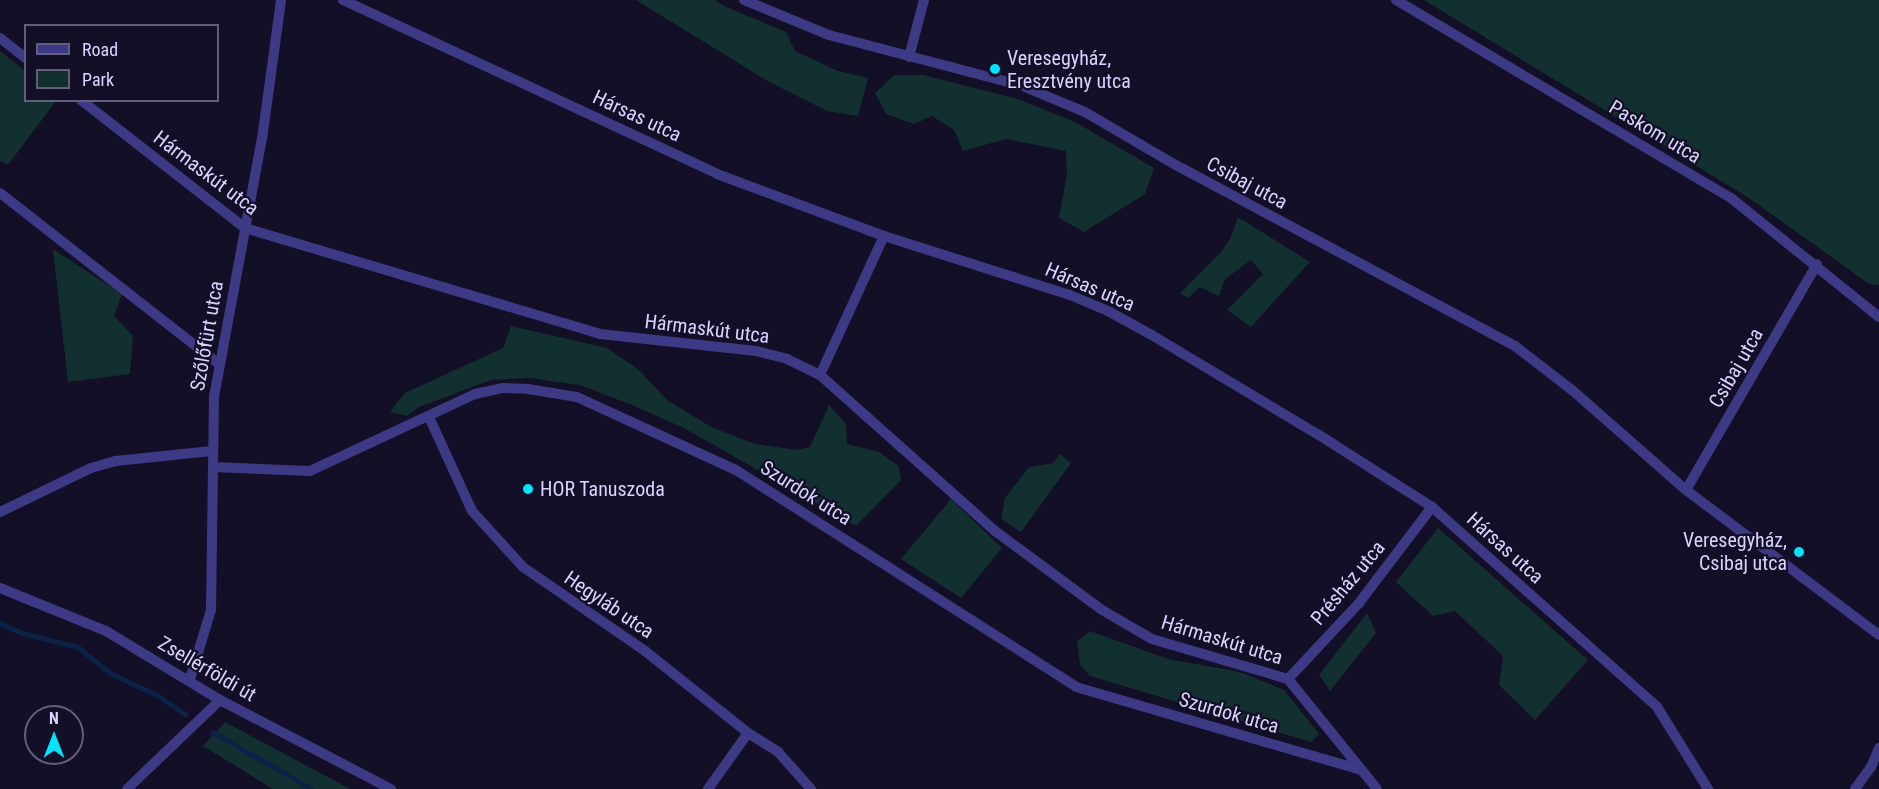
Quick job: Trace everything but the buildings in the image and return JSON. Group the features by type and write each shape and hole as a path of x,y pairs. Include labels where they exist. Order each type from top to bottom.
{"street":[{"name":"Szőlőfürt utca","path":"190,679 211,610 213,467 211,452 214,397 263,132 281,0"},
{"name":"Hársas utca","path":"343,0 717,174 884,236 978,264 1108,311 1319,435 1432,507 1657,707 1708,789"},
{"name":"Csibaj utca","path":"744,0 829,34 1020,85 1085,112 1174,164 1515,346 1572,390 1686,490 1879,635"},
{"path":"909,57 924,0"},
{"name":"Paskom utca","path":"1396,0 1731,198 1817,264 1879,317"},
{"path":"0,38 24,56"},
{"name":"Hármaskút utca","path":"84,102 245,228 600,334 756,351 787,359 820,375 995,531 1102,610 1152,639 1288,679 1377,789"},
{"path":"0,193 220,365"},
{"path":"820,375 884,236"},
{"name":"Csibaj utca","path":"1686,490 1817,264"},
{"name":"Szurdok utca","path":"213,467 310,471 475,394 503,388 528,388 577,397 736,470 1076,687 1361,770"},
{"name":"Hegyláb utca","path":"429,417 472,511 523,567 645,651 748,733 778,752 811,789"},
{"path":"0,512 91,468 127,460 211,452"},
{"name":"Présház utca","path":"1288,679 1359,603 1432,507"},
{"name":"Zsellérföldi út","path":"0,588 106,632 190,679 220,700 391,789"},
{"path":"127,789 220,700"},
{"path":"708,789 748,733"},
{"path":"1855,789 1871,767 1879,748"}],"green space":[{"path":"636,0 715,0 786,32 795,51 838,71 868,78 858,116 827,111 771,83"},
{"path":"1424,0 1879,0 1879,285 1869,284 1749,198"},
{"path":"0,51 24,70 24,102 55,102 8,165 0,161"},
{"path":"894,75 923,75 1018,99 1077,123 1154,168 1145,194 1084,232 1059,218 1067,174 1066,151 1006,139 963,151 954,130 932,116 914,124 886,114 875,93"},
{"path":"1238,217 1310,262 1251,327 1227,310 1263,274 1251,260 1225,279 1219,296 1200,287 1188,298 1180,293 1221,252 1230,239"},
{"path":"53,249 122,294 114,316 133,336 130,374 68,382"},
{"path":"511,326 607,348 639,370 667,400 711,427 755,444 797,450 810,447 829,405 846,424 847,444 879,452 899,466 901,480 856,526 684,428 580,385 529,378 491,380 419,407 407,416 390,412 405,393 503,348"},
{"path":"1060,454 1071,463 1021,532 1001,519 1005,498 1029,467 1053,463"},
{"path":"951,499 1002,548 961,598 901,559"},
{"path":"1438,528 1588,660 1535,720 1499,685 1503,656 1455,611 1433,616 1396,582"},
{"path":"1367,613 1376,633 1330,691 1319,675"},
{"path":"1090,631 1168,659 1240,672 1284,690 1319,734 1311,742 1090,676 1080,664 1077,641"},
{"path":"225,722 350,789 273,789 203,746"}],"waterway":[{"path":"0,623 22,633 78,647 110,673 157,695 185,714"},
{"path":"213,732 312,789"}],"place":[{"name":"Veresegyház, Eresztvény utca","path":"995,69"},
{"name":"HOR Tanuszoda","path":"528,489"},
{"name":"Veresegyház, Csibaj utca","path":"1799,552"}]}
